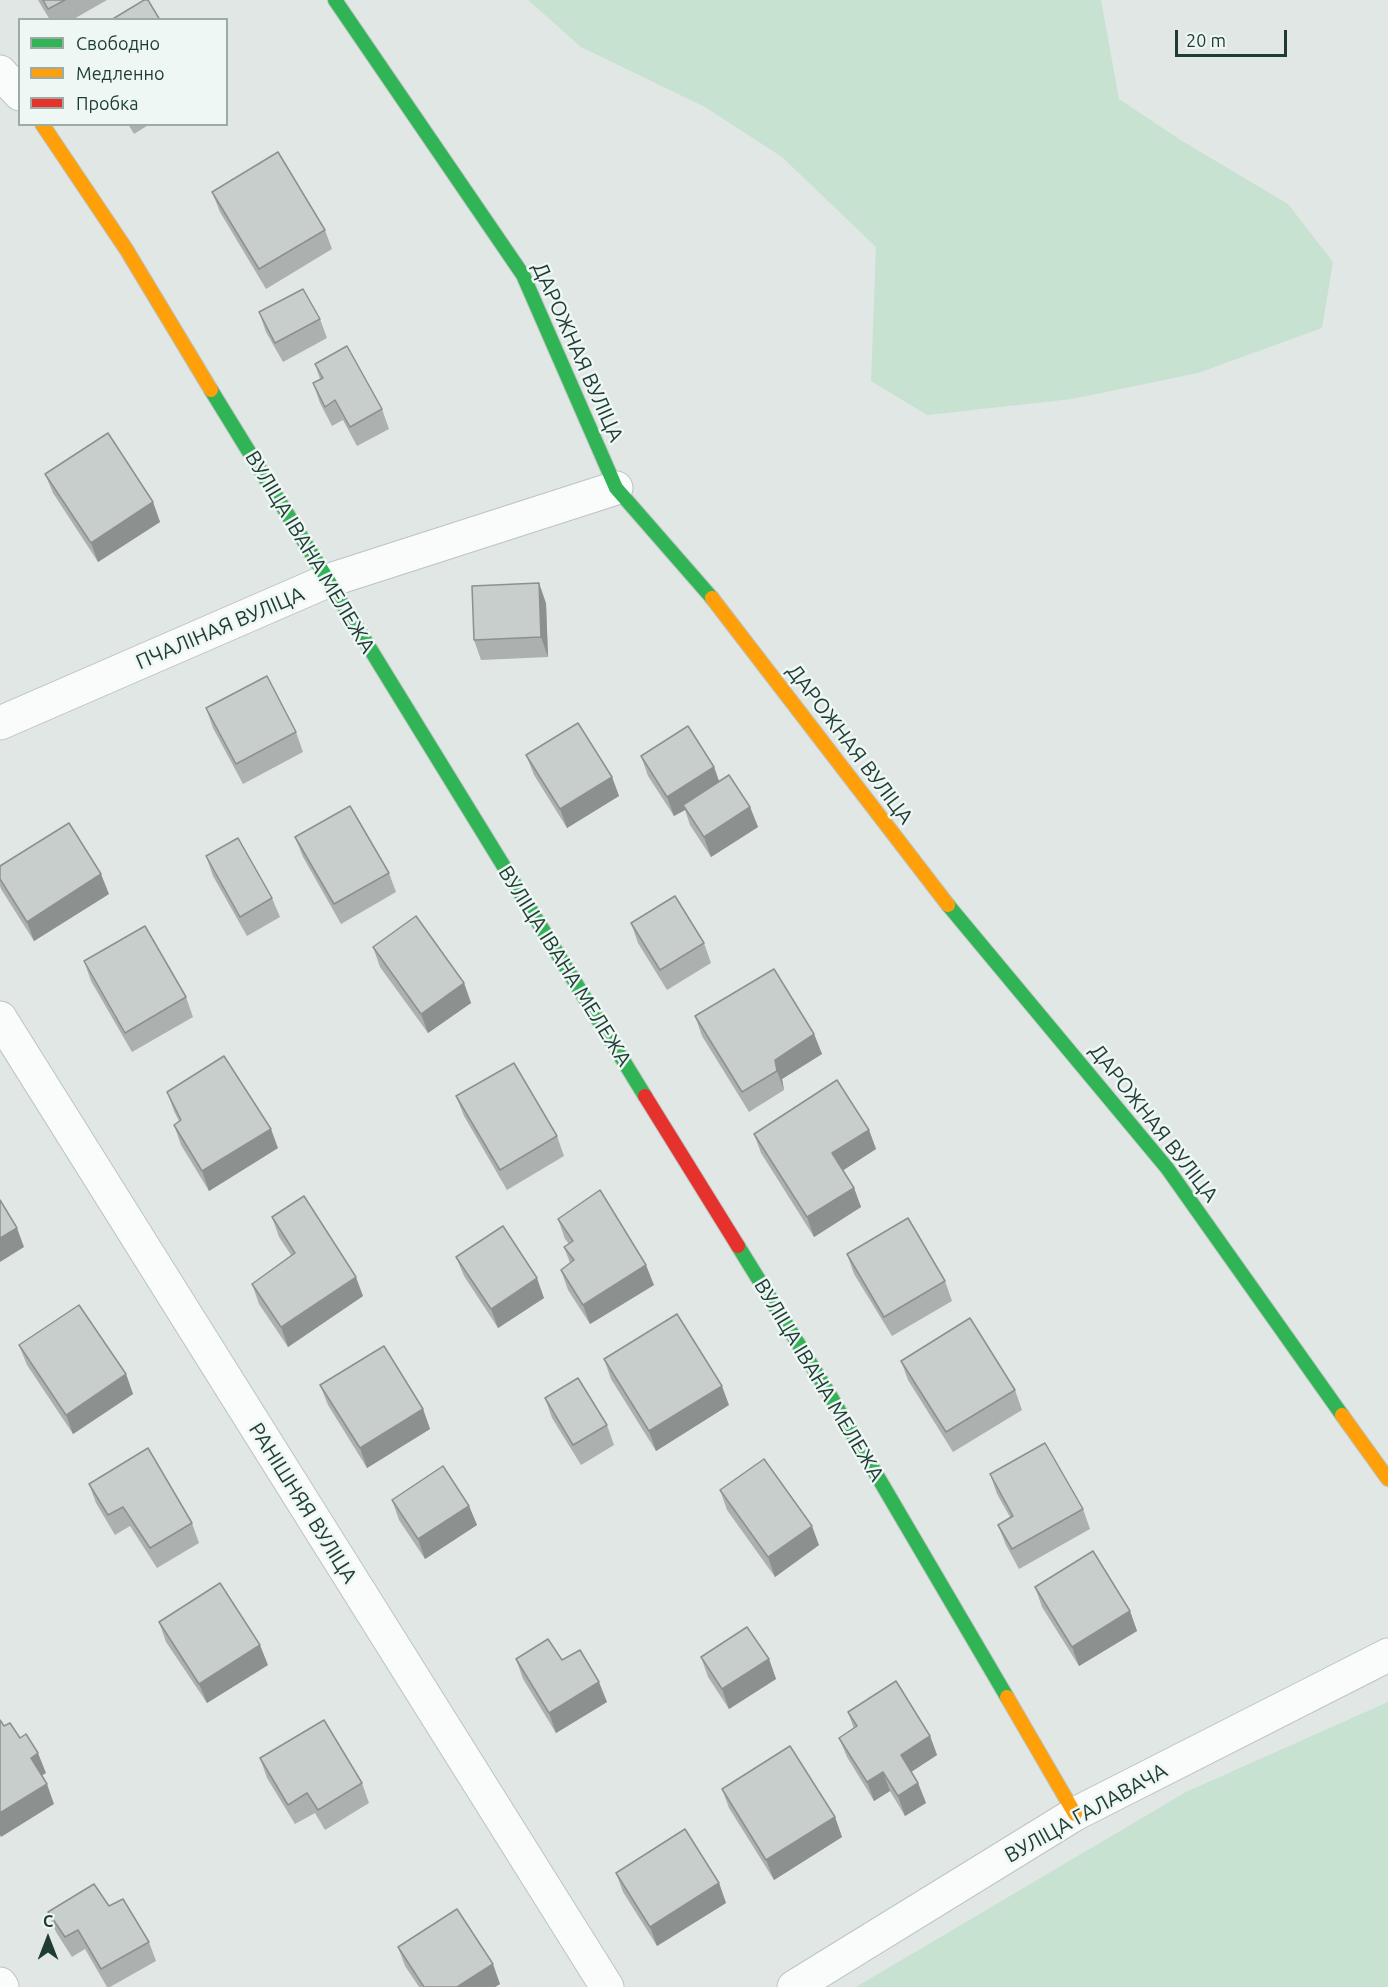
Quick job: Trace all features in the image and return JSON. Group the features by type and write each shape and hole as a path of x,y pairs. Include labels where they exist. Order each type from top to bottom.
{"street":[{"name":"ДАРОЖНАЯ ВУЛІЦА","path":"335,0 523,275 616,488 700,582 925,877 1167,1168 1388,1479"},
{"path":"0,72 18,92"},
{"name":"ВУЛІЦА ІВАНА МЕЛЕЖА","path":"43,126 126,249 327,581 828,1392 1075,1814"},
{"name":"ПЧАЛІНАЯ ВУЛІЦА","path":"0,723 327,581 616,488"},
{"name":"РАНІШНЯЯ ВУЛІЦА","path":"0,1018 607,1987"},
{"name":"ВУЛІЦА ГАЛАВАЧА","path":"794,1987 1075,1814 1388,1655"}],"green space":[{"path":"528,0 1101,0 1119,99 1182,141 1288,204 1333,262 1322,328 1198,373 1072,399 927,415 871,381 876,247 782,157 705,107 581,47"},
{"path":"1388,1702 1388,1987 856,1987 1186,1792"}],"building":[{"path":"43,0 65,0 48,9"},
{"path":"144,0 148,0 159,18 114,18"},
{"path":"278,152 325,230 259,269 212,192"},
{"path":"303,289 320,319 275,343 259,312"},
{"path":"347,346 382,409 350,427 335,400 325,407 313,383 323,378 315,364"},
{"path":"108,433 153,502 91,543 45,474"},
{"path":"539,583 541,637 474,640 472,586"},
{"path":"267,676 296,732 236,764 206,708"},
{"path":"578,723 612,777 560,809 526,755"},
{"path":"688,726 714,767 667,797 641,756"},
{"path":"729,775 750,807 704,837 683,805"},
{"path":"350,806 389,873 334,904 295,837"},
{"path":"69,823 101,874 27,922 0,879 0,866"},
{"path":"238,838 272,898 240,917 206,856"},
{"path":"675,896 704,943 660,970 631,923"},
{"path":"416,916 464,983 421,1014 373,947"},
{"path":"145,926 186,997 125,1033 84,961"},
{"path":"774,969 814,1034 775,1060 777,1071 742,1092 695,1016"},
{"path":"224,1056 271,1129 202,1171 174,1125 181,1120 167,1092"},
{"path":"514,1063 557,1136 500,1170 456,1096"},
{"path":"837,1080 869,1130 832,1153 854,1188 807,1217 754,1134"},
{"path":"600,1190 646,1265 583,1305 561,1270 574,1260 564,1247 573,1241 558,1219"},
{"path":"304,1196 356,1277 281,1327 252,1284 295,1253 272,1217"},
{"path":"0,1200 17,1228 0,1238"},
{"path":"908,1218 945,1281 884,1317 847,1254"},
{"path":"503,1226 537,1278 491,1309 456,1257"},
{"path":"79,1305 126,1374 66,1415 19,1345"},
{"path":"677,1314 722,1386 649,1431 604,1359"},
{"path":"970,1318 1015,1390 946,1432 901,1361"},
{"path":"384,1346 423,1409 360,1448 320,1385"},
{"path":"578,1378 607,1425 573,1445 545,1398"},
{"path":"1045,1443 1083,1509 1012,1549 998,1525 1013,1516 990,1474"},
{"path":"148,1448 192,1523 150,1548 123,1507 108,1515 89,1484"},
{"path":"764,1459 812,1526 768,1557 720,1490"},
{"path":"443,1466 469,1506 418,1539 392,1500"},
{"path":"1093,1551 1130,1611 1072,1647 1035,1587"},
{"path":"220,1583 260,1645 199,1684 159,1622"},
{"path":"747,1627 769,1659 722,1689 701,1657"},
{"path":"548,1639 562,1660 580,1650 599,1682 549,1713 516,1659"},
{"path":"896,1681 930,1736 901,1755 918,1783 898,1796 883,1772 867,1782 839,1738 857,1726 848,1712"},
{"path":"0,1720 4,1726 10,1723 20,1738 26,1734 38,1753 31,1758 47,1784 0,1813"},
{"path":"324,1720 362,1783 318,1810 307,1793 288,1805 260,1758"},
{"path":"790,1746 835,1817 766,1860 722,1789"},
{"path":"685,1829 719,1883 650,1927 616,1873"},
{"path":"94,1884 109,1906 123,1899 149,1942 101,1969 78,1930 65,1937 48,1912"},
{"path":"457,1909 493,1964 457,1987 424,1987 398,1947"}],"traffic: fast":[{"path":"335,0 523,275 616,488 712,598"},
{"path":"211,390 645,1096"},
{"path":"948,905 1167,1168 1342,1415"},
{"path":"738,1246 828,1392 1007,1697"}],"traffic: slow":[{"path":"43,126 126,249 211,390"},
{"path":"712,598 948,905"},
{"path":"1342,1415 1388,1479"},
{"path":"1007,1697 1075,1814"}],"traffic: jam":[{"path":"645,1096 738,1246"}]}
